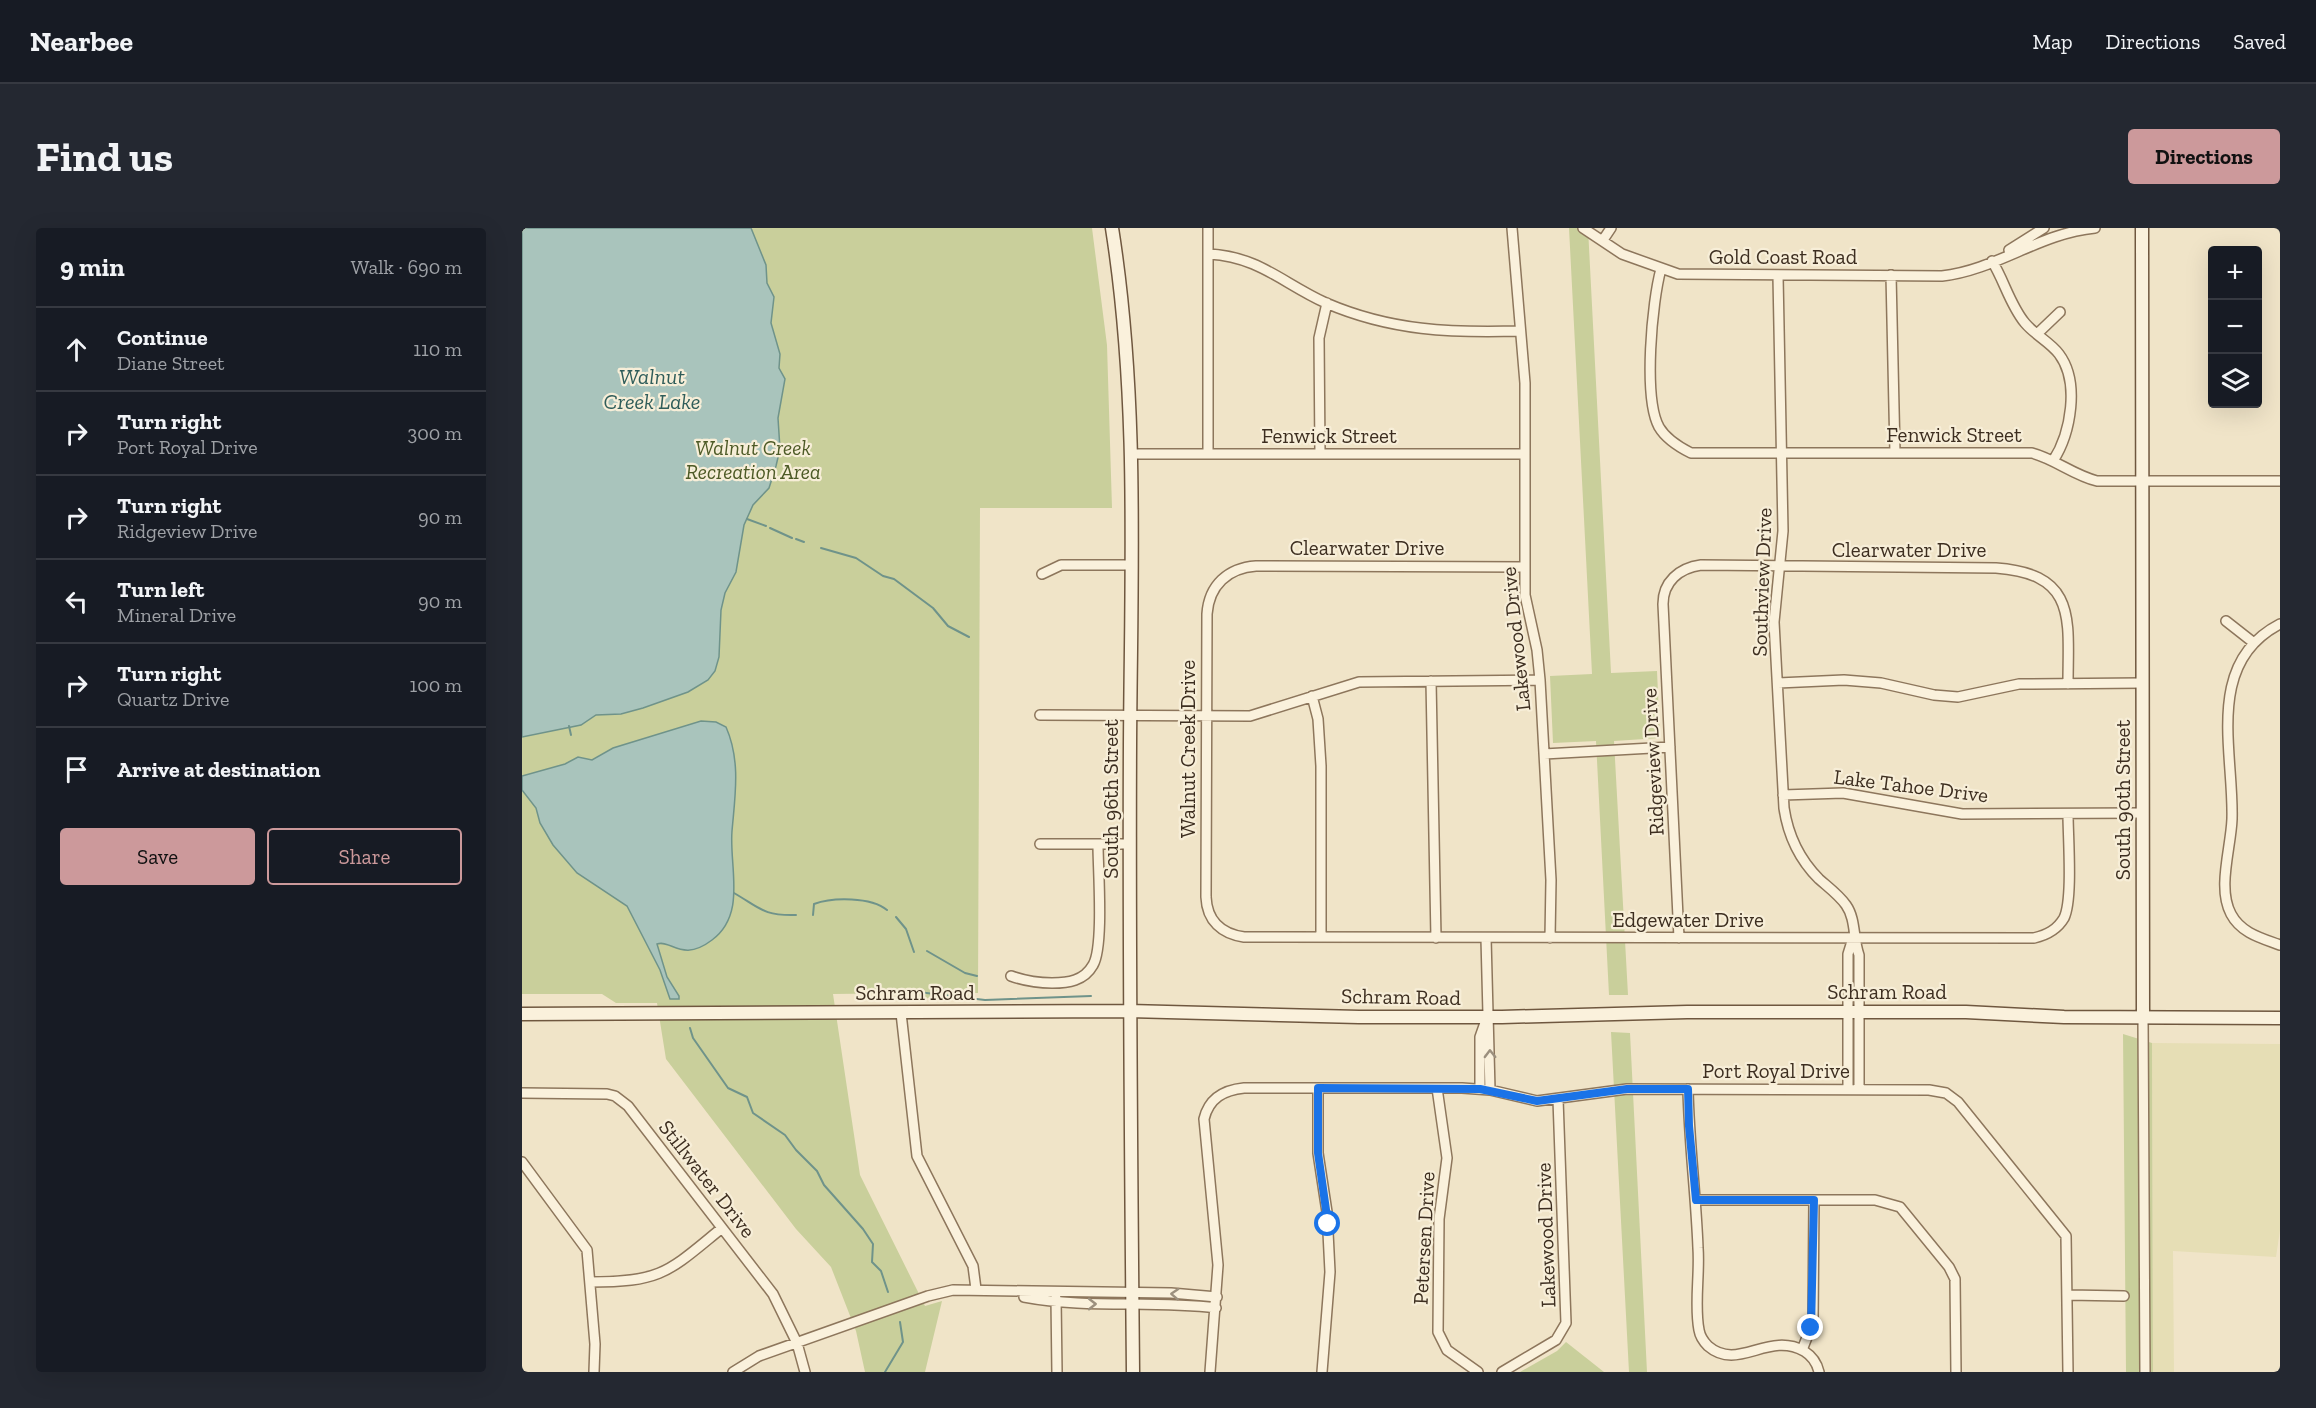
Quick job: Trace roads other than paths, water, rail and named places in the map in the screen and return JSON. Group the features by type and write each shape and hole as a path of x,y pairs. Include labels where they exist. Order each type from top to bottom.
{"main road":[{"name":"South 96th Street","path":"1112,228 1127,343 1132,454 1129,1011 1133,1372"},
{"name":"South 90th Street","path":"2142,228 2142,1018"},
{"name":"Schram Road","path":"522,1014 1129,1011 1359,1017 1486,1017 1966,1011 2142,1018 2280,1018"}],"street":[{"path":"1208,228 1209,454"},
{"name":"Lakewood Drive","path":"1512,228 1525,383 1526,602 1536,641 1540,680 1551,880 1550,938"},
{"name":"Gold Coast Road","path":"1582,228 1622,254 1661,269 1695,276 1956,274 2051,238 2095,228"},
{"path":"1602,240 1611,228"},
{"name":"Gold Coast Road","path":"1992,261 2044,228"},
{"path":"1209,254 1231,255 1250,261 1327,303 1386,322 1419,330 1478,333 1520,331"},
{"path":"1992,261 2024,322 2058,352 2066,365 2070,381 2068,421 2061,447 2053,461"},
{"name":"Fenwick Street","path":"1661,269 1650,324 1654,414 1665,434 1691,453 2032,453 2053,461 2080,477 2097,481 2280,481"},
{"path":"1891,275 1895,453"},
{"name":"Southview Drive","path":"1778,276 1782,531 1774,616 1784,795 1787,824 1793,841 1812,871 1847,906 1852,920 1853,938 1848,954 1858,1089"},
{"path":"1320,454 1319,338 1327,303"},
{"path":"2037,334 2060,312"},
{"name":"Fenwick Street","path":"1132,454 1525,454"},
{"path":"1042,574 1061,565 1131,565"},
{"name":"Clearwater Drive","path":"1216,586 1232,572 1256,566 1525,567"},
{"name":"Clearwater Drive","path":"1667,584 1678,573 1692,566 1996,567 2030,575 2051,586 2062,599 2067,611 2068,684"},
{"name":"Ridgeview Drive","path":"1667,584 1663,604 1679,938"},
{"name":"Walnut Creek Drive","path":"1209,914 1206,897 1207,614 1209,599 1216,586"},
{"path":"2226,621 2254,643"},
{"path":"2280,624 2268,630 2254,643 2239,666 2229,694 2226,722 2232,816 2226,902 2238,925 2253,935 2280,945"},
{"path":"1040,715 1250,716 1359,682 1540,680"},
{"path":"1778,683 1844,680 1881,683 1934,695 1958,697 2019,684 2142,683"},
{"path":"1431,681 1436,938"},
{"path":"1312,696 1318,719 1321,766 1322,937"},
{"path":"1544,754 1670,747"},
{"name":"Lake Tahoe Drive","path":"1784,795 1843,793 1962,814 2142,813"},
{"name":"Edgewater Drive","path":"1209,914 1219,928 1238,936 2025,939 2047,934 2062,922 2067,908 2068,814"},
{"path":"1040,844 1130,844"},
{"path":"1011,976 1026,982 1067,983 1077,980 1093,965 1098,945 1098,844"},
{"path":"1486,938 1486,1017 1490,1037 1490,1090"},
{"name":"Southview Drive","path":"1848,1089 1853,1012"},
{"path":"901,1013 917,1156 973,1266 976,1289"},
{"path":"1480,1089 1480,1037 1486,1017"},
{"name":"South 90th Street","path":"2142,1018 2145,1372"},
{"path":"1318,1088 1318,1153 1327,1212 1330,1272 1322,1372"},
{"name":"Port Royal Drive","path":"1217,1296 1217,1242 1203,1126 1208,1108 1215,1098 1235,1089 1318,1088 1480,1089 1529,1101 1627,1089 1858,1089 1929,1090 1946,1093 1958,1102 2063,1232 2067,1243 2068,1295"},
{"name":"Petersen Drive","path":"1437,1088 1447,1158 1439,1219 1438,1332 1446,1350 1478,1372"},
{"path":"1688,1089 1696,1200 1698,1323 1706,1344 1718,1356 1733,1360 1748,1359 1777,1345 1792,1346 1813,1358 1819,1372"},
{"name":"Stillwater Drive","path":"522,1093 597,1093 615,1096 621,1100 723,1228 778,1302 797,1343 805,1372"},
{"name":"Lakewood Drive","path":"1502,1372 1556,1340 1566,1323 1558,1099"},
{"path":"522,1162 586,1246 595,1344 594,1372"},
{"path":"1696,1200 1875,1200 1893,1203 1900,1207 1949,1267 1955,1279 1956,1372"},
{"path":"1802,1350 1813,1322 1814,1200"},
{"path":"591,1282 628,1282 652,1278 674,1267 723,1228"},
{"path":"733,1372 759,1356 940,1292 976,1289 1056,1298 1217,1296 1210,1372"},
{"path":"2068,1372 2068,1295 2124,1296"},
{"path":"1056,1298 1057,1372"},
{"path":"1132,1298 1216,1308"}],"water":[{"name":"Walnut Creek Lake","path":"522,228 751,228 766,265 767,283 774,297 771,323 780,354 779,368 785,379 778,418 780,449 776,466 769,488 753,505 744,525 736,572 725,593 721,610 719,657 715,671 708,680 688,692 643,708 621,714 596,715 581,725 522,737"},
{"path":"701,721 716,722 726,727 734,753 736,779 732,831 733,904 723,929 702,947 685,950 667,944 657,944 667,977 679,996 679,999 670,999 660,970 627,906 577,873 553,845 540,823 536,808 522,790 522,776 565,764 578,757 592,760 613,748"}],"waterway":[{"path":"747,519 766,526"},
{"path":"770,528 792,538"},
{"path":"796,539 804,542"},
{"path":"821,548 856,558 883,576 894,579 933,608 948,626 969,637"},
{"path":"569,726 571,735"},
{"path":"734,893 756,907 769,912 796,915"},
{"path":"813,915 814,904 841,899 872,903 887,910"},
{"path":"896,917 906,929 914,952"},
{"path":"927,951 965,973 977,976"},
{"path":"918,992 985,1000 1091,996"},
{"path":"690,1028 693,1038 728,1088 747,1097 753,1113 785,1135 817,1171 824,1185 863,1229 873,1244 872,1262 881,1271 888,1292"},
{"path":"885,1372 903,1342 900,1322"}],"park label":[{"name":"Walnut Creek Recreation Area","path":"753,460"}]}
